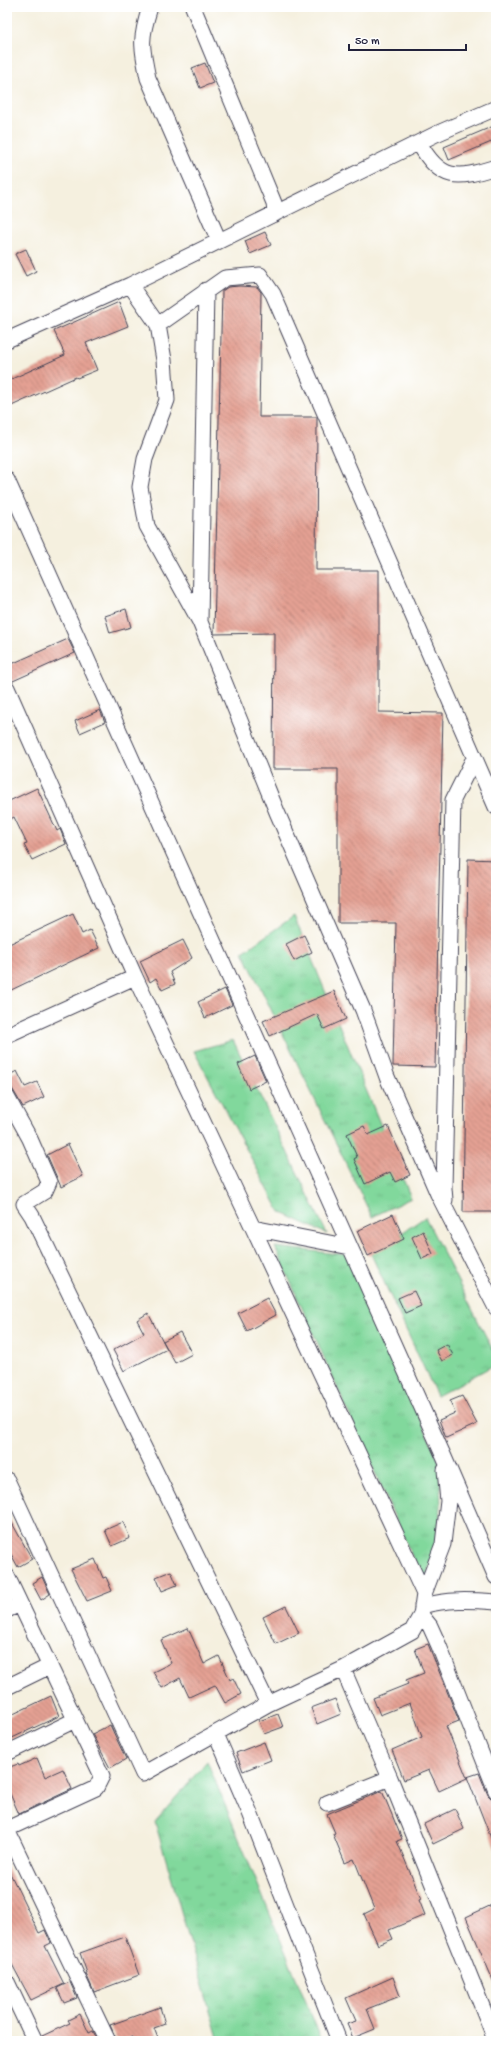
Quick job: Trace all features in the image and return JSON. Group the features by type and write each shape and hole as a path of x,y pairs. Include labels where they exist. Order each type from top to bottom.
{"street":[{"path":"150,7 142,32 142,50 148,78 219,241"},
{"path":"193,7 274,203 275,214"},
{"path":"7,340 130,284 419,143 496,108"},
{"path":"419,143 433,164 438,169 448,173 461,176 496,167"},
{"path":"158,325 206,290 226,278 260,275 273,294 496,807"},
{"path":"130,284 158,325 164,360 166,400 145,459 140,487 147,526 200,622 277,812 363,1010 387,1076 446,1209 496,1308"},
{"path":"200,622 206,290"},
{"path":"7,480 444,1457 496,1577"},
{"path":"7,688 135,976 253,1228 422,1605 496,1791"},
{"path":"446,1209 444,1188 453,800 474,758"},
{"path":"7,1036 135,976"},
{"path":"7,1097 49,1182 45,1191 24,1204 32,1216 121,1398 268,1704"},
{"path":"253,1228 350,1247"},
{"path":"7,1480 143,1774 268,1704 343,1669 412,1631 443,1544 448,1500 444,1457"},
{"path":"7,1576 14,1607 50,1666 102,1776 96,1788 7,1830 108,2041"},
{"path":"422,1605 444,1600 496,1602"},
{"path":"7,1687 50,1666"},
{"path":"343,1669 390,1778 496,2041"},
{"path":"7,1753 75,1720"},
{"path":"216,1734 250,1813 339,2041"},
{"path":"327,1803 390,1778"},
{"path":"7,1982 35,2041"}],"green space":[{"path":"294,916 411,1198 372,1217 243,952"},
{"path":"233,1040 327,1234 280,1212 194,1051"},
{"path":"425,1217 496,1356 496,1364 437,1396 371,1254"},
{"path":"275,1247 348,1255 439,1461 441,1506 437,1542 424,1583"},
{"path":"207,1761 322,2041 219,2041 155,1822"}],"building":[{"path":"205,63 213,83 200,88 192,68"},
{"path":"496,125 496,140 449,160 444,147"},
{"path":"265,232 271,245 250,254 245,241"},
{"path":"26,249 36,271 26,276 15,254"},
{"path":"228,287 257,287 261,292 259,417 317,417 316,570 379,570 379,712 443,713 435,1067 393,1066 396,923 338,923 338,769 273,769 274,633 214,634 222,291"},
{"path":"119,302 128,326 86,343 97,370 77,378 76,377 7,408 7,381 65,355 54,331"},
{"path":"126,609 131,627 110,633 105,616"},
{"path":"68,639 75,653 13,681 7,679 7,666"},
{"path":"100,710 105,722 80,733 75,721"},
{"path":"37,788 57,831 60,829 66,844 32,860 24,845 27,844 14,817 7,821 7,802"},
{"path":"468,859 496,860 496,1212 463,1212"},
{"path":"73,914 82,934 90,930 99,948 7,992 7,945"},
{"path":"304,935 312,952 294,961 286,944"},
{"path":"183,940 192,958 170,972 175,984 162,990 156,978 150,982 140,961"},
{"path":"225,989 232,1005 205,1018 198,1002"},
{"path":"334,991 346,1019 324,1029 317,1014 270,1036 263,1021"},
{"path":"255,1056 266,1081 249,1089 238,1064"},
{"path":"17,1071 25,1087 37,1082 44,1097 23,1107 7,1080 7,1076"},
{"path":"364,1126 368,1135 388,1126 410,1175 395,1182 390,1172 365,1184 354,1159 357,1157 347,1134"},
{"path":"68,1144 83,1176 61,1187 47,1155"},
{"path":"393,1214 404,1239 368,1256 357,1231"},
{"path":"423,1231 433,1254 422,1259 412,1237"},
{"path":"414,1291 421,1306 405,1313 398,1298"},
{"path":"267,1298 276,1315 247,1331 238,1313"},
{"path":"148,1313 167,1349 124,1371 113,1350 144,1333 137,1320"},
{"path":"180,1332 192,1354 175,1363 163,1341"},
{"path":"447,1344 453,1355 442,1361 436,1350"},
{"path":"462,1396 477,1424 446,1438 439,1420 455,1413 450,1401"},
{"path":"7,1514 32,1559 18,1567 7,1547"},
{"path":"123,1522 130,1538 112,1546 105,1530"},
{"path":"95,1559 103,1578 106,1577 112,1591 87,1601 71,1569"},
{"path":"171,1571 177,1585 162,1591 156,1577"},
{"path":"42,1577 50,1594 41,1600 32,1583"},
{"path":"286,1606 299,1633 276,1644 263,1617"},
{"path":"188,1628 204,1664 219,1656 230,1680 233,1678 241,1694 225,1703 215,1685 189,1697 180,1678 162,1688 153,1672 171,1663 161,1640"},
{"path":"428,1644 459,1721 446,1726 467,1778 439,1791 429,1770 404,1780 392,1750 422,1737 410,1703 380,1715 373,1698 408,1684 406,1680 424,1673 415,1649"},
{"path":"51,1696 59,1716 10,1739 7,1731 7,1717"},
{"path":"335,1699 341,1714 317,1724 311,1708"},
{"path":"278,1714 283,1727 264,1734 259,1721"},
{"path":"110,1725 126,1759 110,1768 92,1734"},
{"path":"264,1742 271,1760 243,1771 236,1753"},
{"path":"37,1758 45,1777 63,1769 72,1789 19,1814 7,1787 7,1768 18,1764 19,1766"},
{"path":"479,1773 488,1795 496,1800 496,1851 467,1777"},
{"path":"382,1791 402,1839 397,1841 421,1899 419,1900 425,1915 389,1930 393,1939 378,1945 364,1914 374,1909 354,1859 345,1863 333,1834 335,1833 327,1814"},
{"path":"455,1809 464,1829 433,1844 424,1824"},
{"path":"7,1867 39,1933 45,1930 51,1943 45,1946 64,1984 31,2000 7,1955"},
{"path":"496,1903 496,1985 495,1985 466,1917"},
{"path":"125,1937 139,1975 94,1992 86,1974 87,1973 80,1953"},
{"path":"393,1977 400,1996 367,2009 375,2029 353,2038 347,2024 356,2021 346,1998"},
{"path":"70,1982 77,1998 64,2003 57,1988"},
{"path":"160,2007 165,2024 154,2028 159,2041 133,2041 132,2037 117,2041 110,2025"},
{"path":"80,2014 89,2033 93,2031 98,2041 44,2041 42,2036 70,2023 68,2020"}]}
